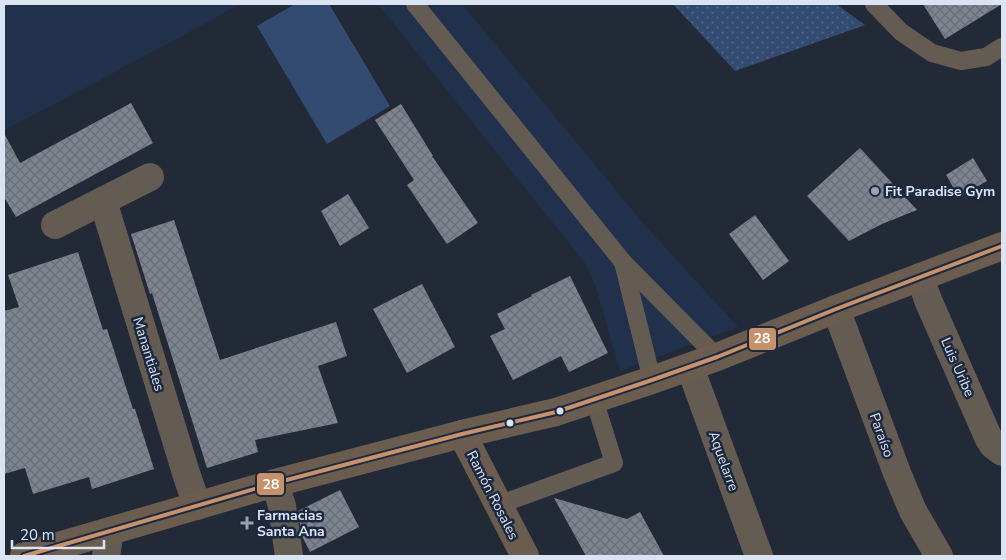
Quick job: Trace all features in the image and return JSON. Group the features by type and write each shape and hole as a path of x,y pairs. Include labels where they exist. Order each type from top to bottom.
{"street":[{"path":"55,225 150,177"},
{"name":"Manantiales","path":"102,201 197,506"},
{"path":"24,556 108,544 197,506 462,434 556,412 717,357 836,309 1002,246"},
{"name":"Luis Uribe","path":"920,277 989,439 1002,452"},
{"name":"Paraíso","path":"836,309 900,481 913,511 939,556"},
{"name":"Aquelarre","path":"690,367 759,556"},
{"name":"Ramón Rosales","path":"462,434 525,556"},
{"path":"275,484 283,514 289,556"}],"lane":[{"path":"415,4 623,262 717,357"},
{"path":"874,4 901,32 932,52 961,61 986,57 1002,46"},
{"path":"623,262 652,380"},
{"path":"498,505 614,463 594,399"}],"shaded area":[{"path":"4,4 241,4 4,130"},
{"path":"295,4 329,4 390,106 327,144 257,26"},
{"path":"378,4 462,4 643,223 738,327 620,371 595,284 585,263"},
{"path":"673,4 836,4 865,25 735,71"}],"building":[{"path":"923,4 1002,4 945,39"},
{"path":"131,103 153,143 16,217 4,197 4,133 20,163"},
{"path":"401,104 432,156 478,223 447,244 407,185 414,180 375,120"},
{"path":"860,148 917,210 882,224 849,241 807,196"},
{"path":"973,158 987,181 959,197 946,175"},
{"path":"348,194 369,228 340,246 321,211"},
{"path":"755,215 789,261 763,280 729,234"},
{"path":"174,220 220,360 336,322 347,356 318,366 338,423 255,440 258,452 207,468 152,293 150,294 131,234"},
{"path":"78,252 103,330 107,329 154,469 92,489 89,477 33,494 25,468 4,474 4,311 19,307 8,275"},
{"path":"570,276 608,353 569,372 561,356 513,380 490,336 505,329 497,314"},
{"path":"422,284 455,347 407,373 373,309"},
{"path":"340,490 359,527 310,552 302,536 298,511"},
{"path":"554,498 627,519 640,512 664,556 586,556"}],"transit line":[{"name":"28","path":"24,556 275,483 462,434 556,412 717,357 836,309 1002,246"}],"place":[{"name":"Fit Paradise Gym","path":"875,191"},
{"name":"Farmacias Santa Ana","path":"247,523"}]}
